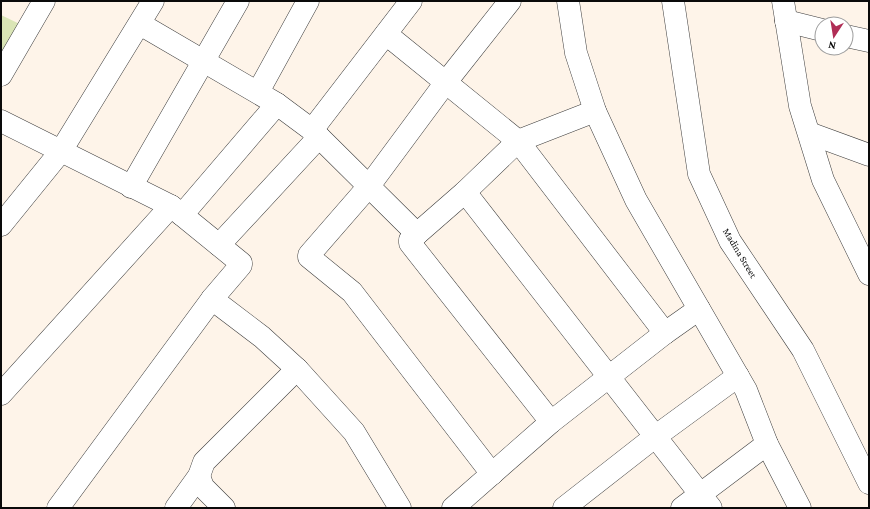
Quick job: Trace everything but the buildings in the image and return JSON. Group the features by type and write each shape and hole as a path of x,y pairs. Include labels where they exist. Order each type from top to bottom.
{"street":[{"path":"1,75 44,1"},
{"path":"1,225 61,151 153,1"},
{"path":"131,187 238,1"},
{"path":"258,92 308,1"},
{"path":"219,245 315,134 411,1"},
{"path":"492,474 352,292 309,257 309,253 369,186 446,82 510,1"},
{"path":"568,1 576,53 595,111 636,200 746,390 767,444 800,508"},
{"name":"Madina Street","path":"673,1 699,174 730,241 803,350 869,483"},
{"path":"785,11 814,26"},
{"path":"785,11 800,106 823,180 869,274"},
{"path":"140,24 277,104 315,134 417,234"},
{"path":"386,34 518,140 665,333"},
{"path":"854,38 869,41"},
{"path":"2,389 176,211 277,104"},
{"path":"551,422 410,243 410,240 465,192 518,140 595,111"},
{"path":"1,121 176,211 241,263 241,265 212,299 58,508"},
{"path":"809,133 869,155"},
{"path":"465,192 706,501"},
{"path":"212,299 262,337 297,369 354,432 400,508"},
{"path":"453,508 551,422 665,333 699,309"},
{"path":"176,508 199,476 204,462 297,369"},
{"path":"564,508 656,436 738,376"},
{"path":"682,508 706,501 767,444"},
{"path":"199,476 203,487 224,508"}],"green space":[{"path":"1,15 28,28 1,75"}]}
